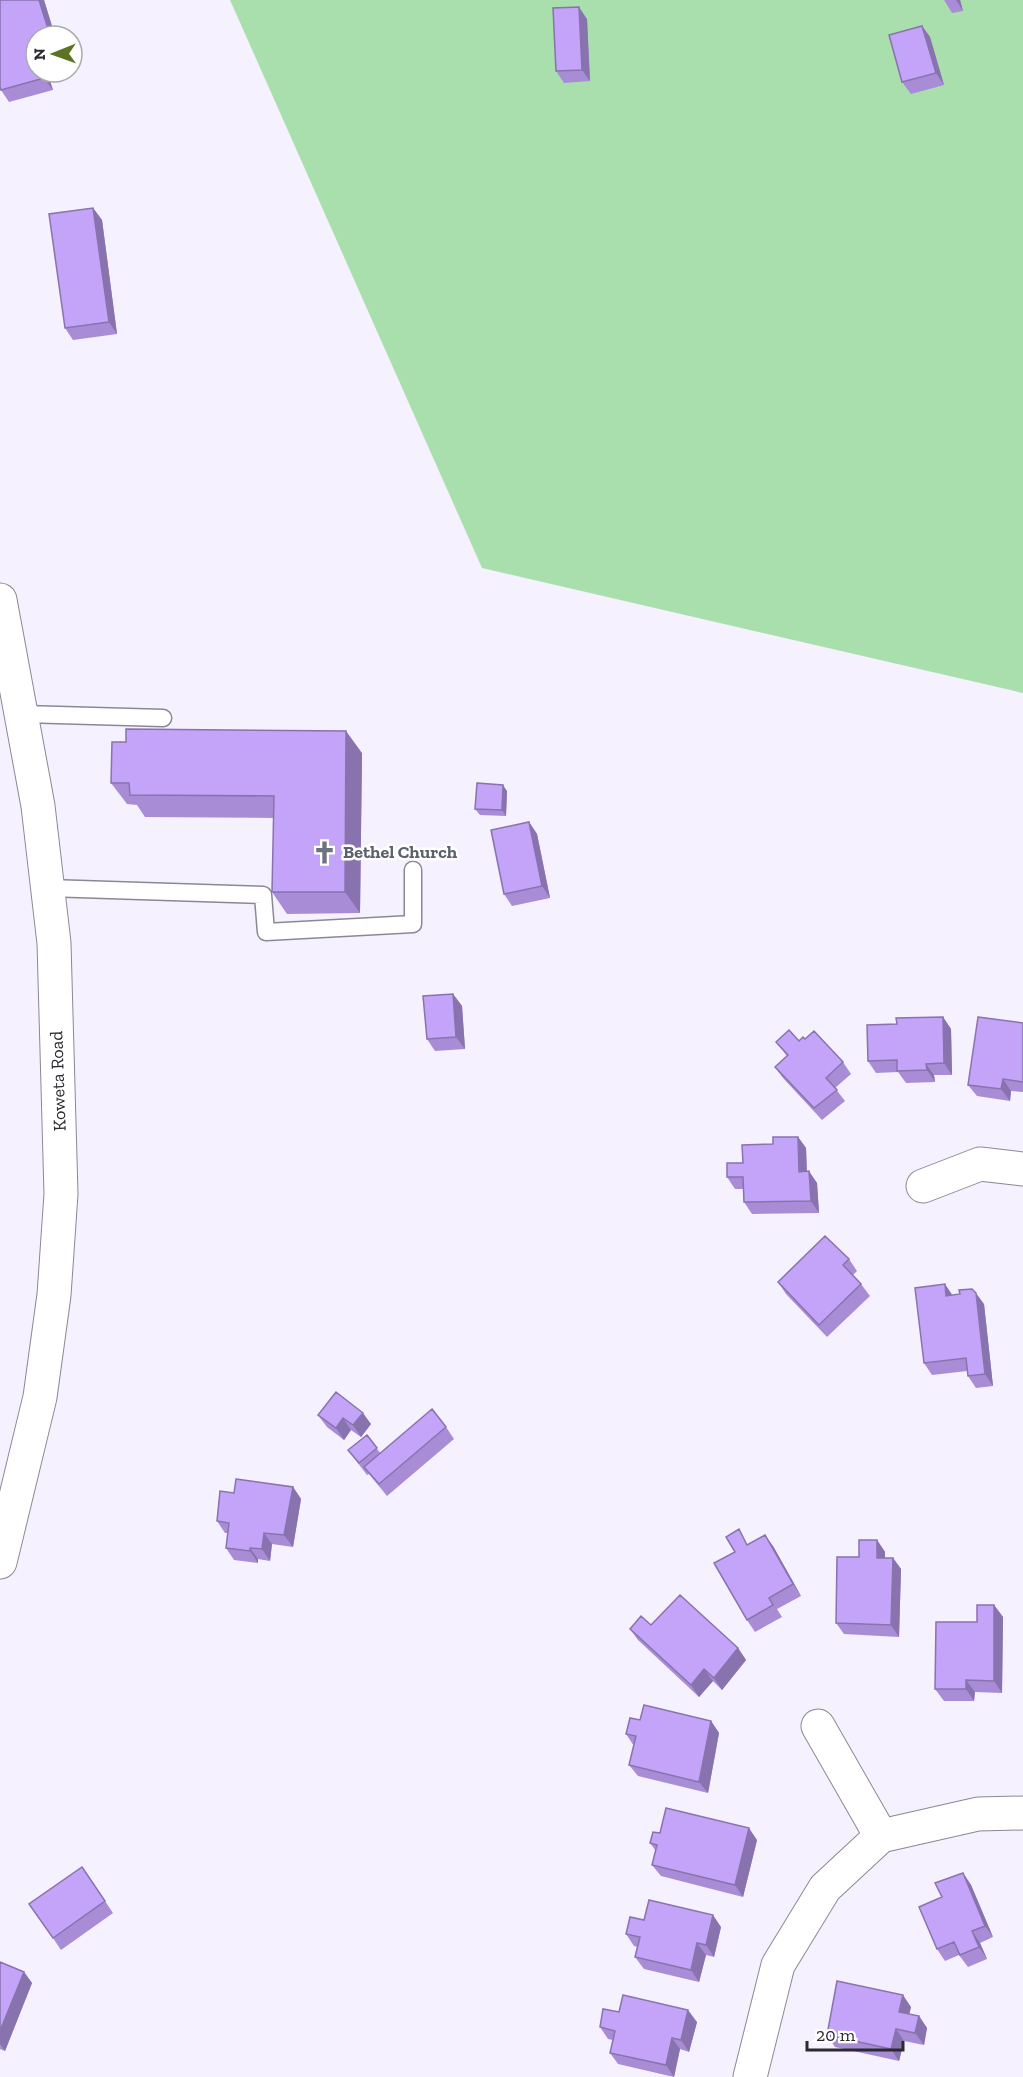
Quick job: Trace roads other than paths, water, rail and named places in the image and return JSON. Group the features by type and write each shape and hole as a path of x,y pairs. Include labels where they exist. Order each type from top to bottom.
{"street":[{"name":"Koweta Road","path":"0,600 38,807 54,943 61,1194 54,1295 40,1397 0,1562"},
{"path":"923,1186 980,1164 1023,1170"},
{"path":"818,1726 881,1836"},
{"path":"750,2077 778,1965 825,1888 881,1836 978,1814 1023,1813"}],"lane":[{"path":"22,714 163,718"},
{"path":"48,888 263,896 267,932 413,924 412,870"}],"place":[{"name":"Bethel Church","path":"325,852"}]}
